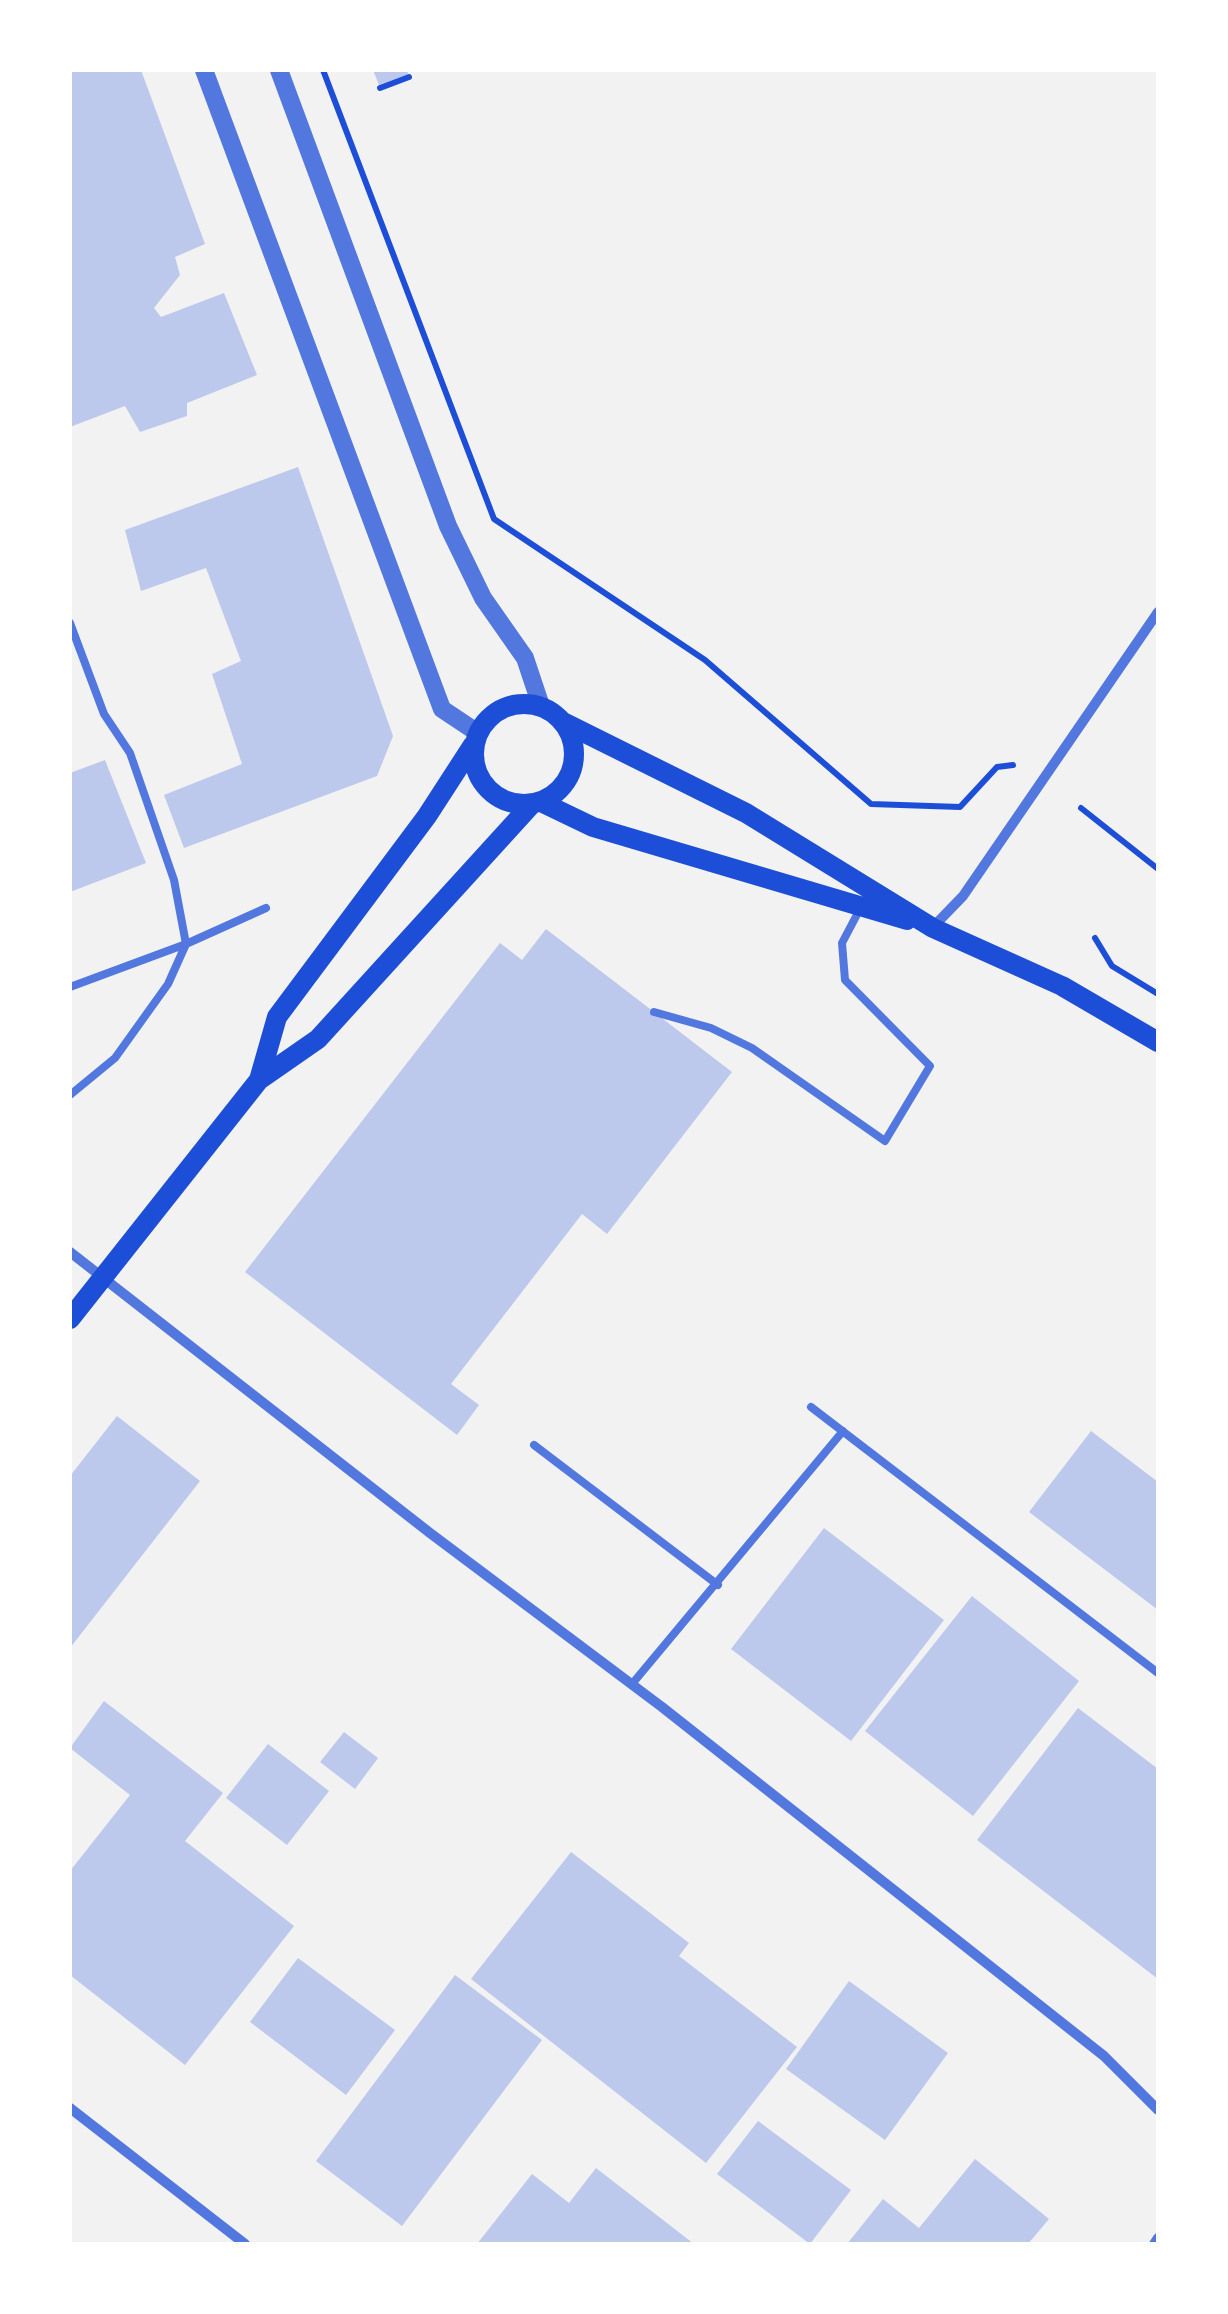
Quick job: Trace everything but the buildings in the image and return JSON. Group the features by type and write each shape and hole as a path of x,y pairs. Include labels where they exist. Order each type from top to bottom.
{"main road":[{"path":"259,1080 278,1017 428,816 476,739 504,708 540,706 563,722 746,813 932,928 1062,986 1158,1042"},
{"path":"70,1319 259,1080 318,1039 536,803 558,792 569,776 574,758 563,722"},
{"path":"476,739 474,764 481,782 494,796 536,803 594,827 932,928"}],"street":[{"path":"204,70 442,709 476,739"},
{"path":"278,70 448,526 484,598 525,658 540,706"},
{"path":"932,928 964,896 1158,612"},
{"path":"70,1252 632,1684 1104,2056 1158,2110"},
{"path":"70,2108 245,2244"}],"lane":[{"path":"70,624 104,714 130,753 174,880 186,944 168,984 114,1058 70,1094"},
{"path":"654,1012 712,1028 752,1048 886,1141 930,1066 845,980 842,943 860,907"},
{"path":"70,987 186,944 266,908"},
{"path":"812,1407 1158,1673"},
{"path":"632,1684 843,1431"},
{"path":"534,1444 718,1585"}],"path":[{"path":"323,70 494,519 705,660 870,804 960,806 996,767 1013,765"},
{"path":"380,88 409,76"},
{"path":"1081,808 1158,870"},
{"path":"1095,938 1112,966 1158,994"}]}
